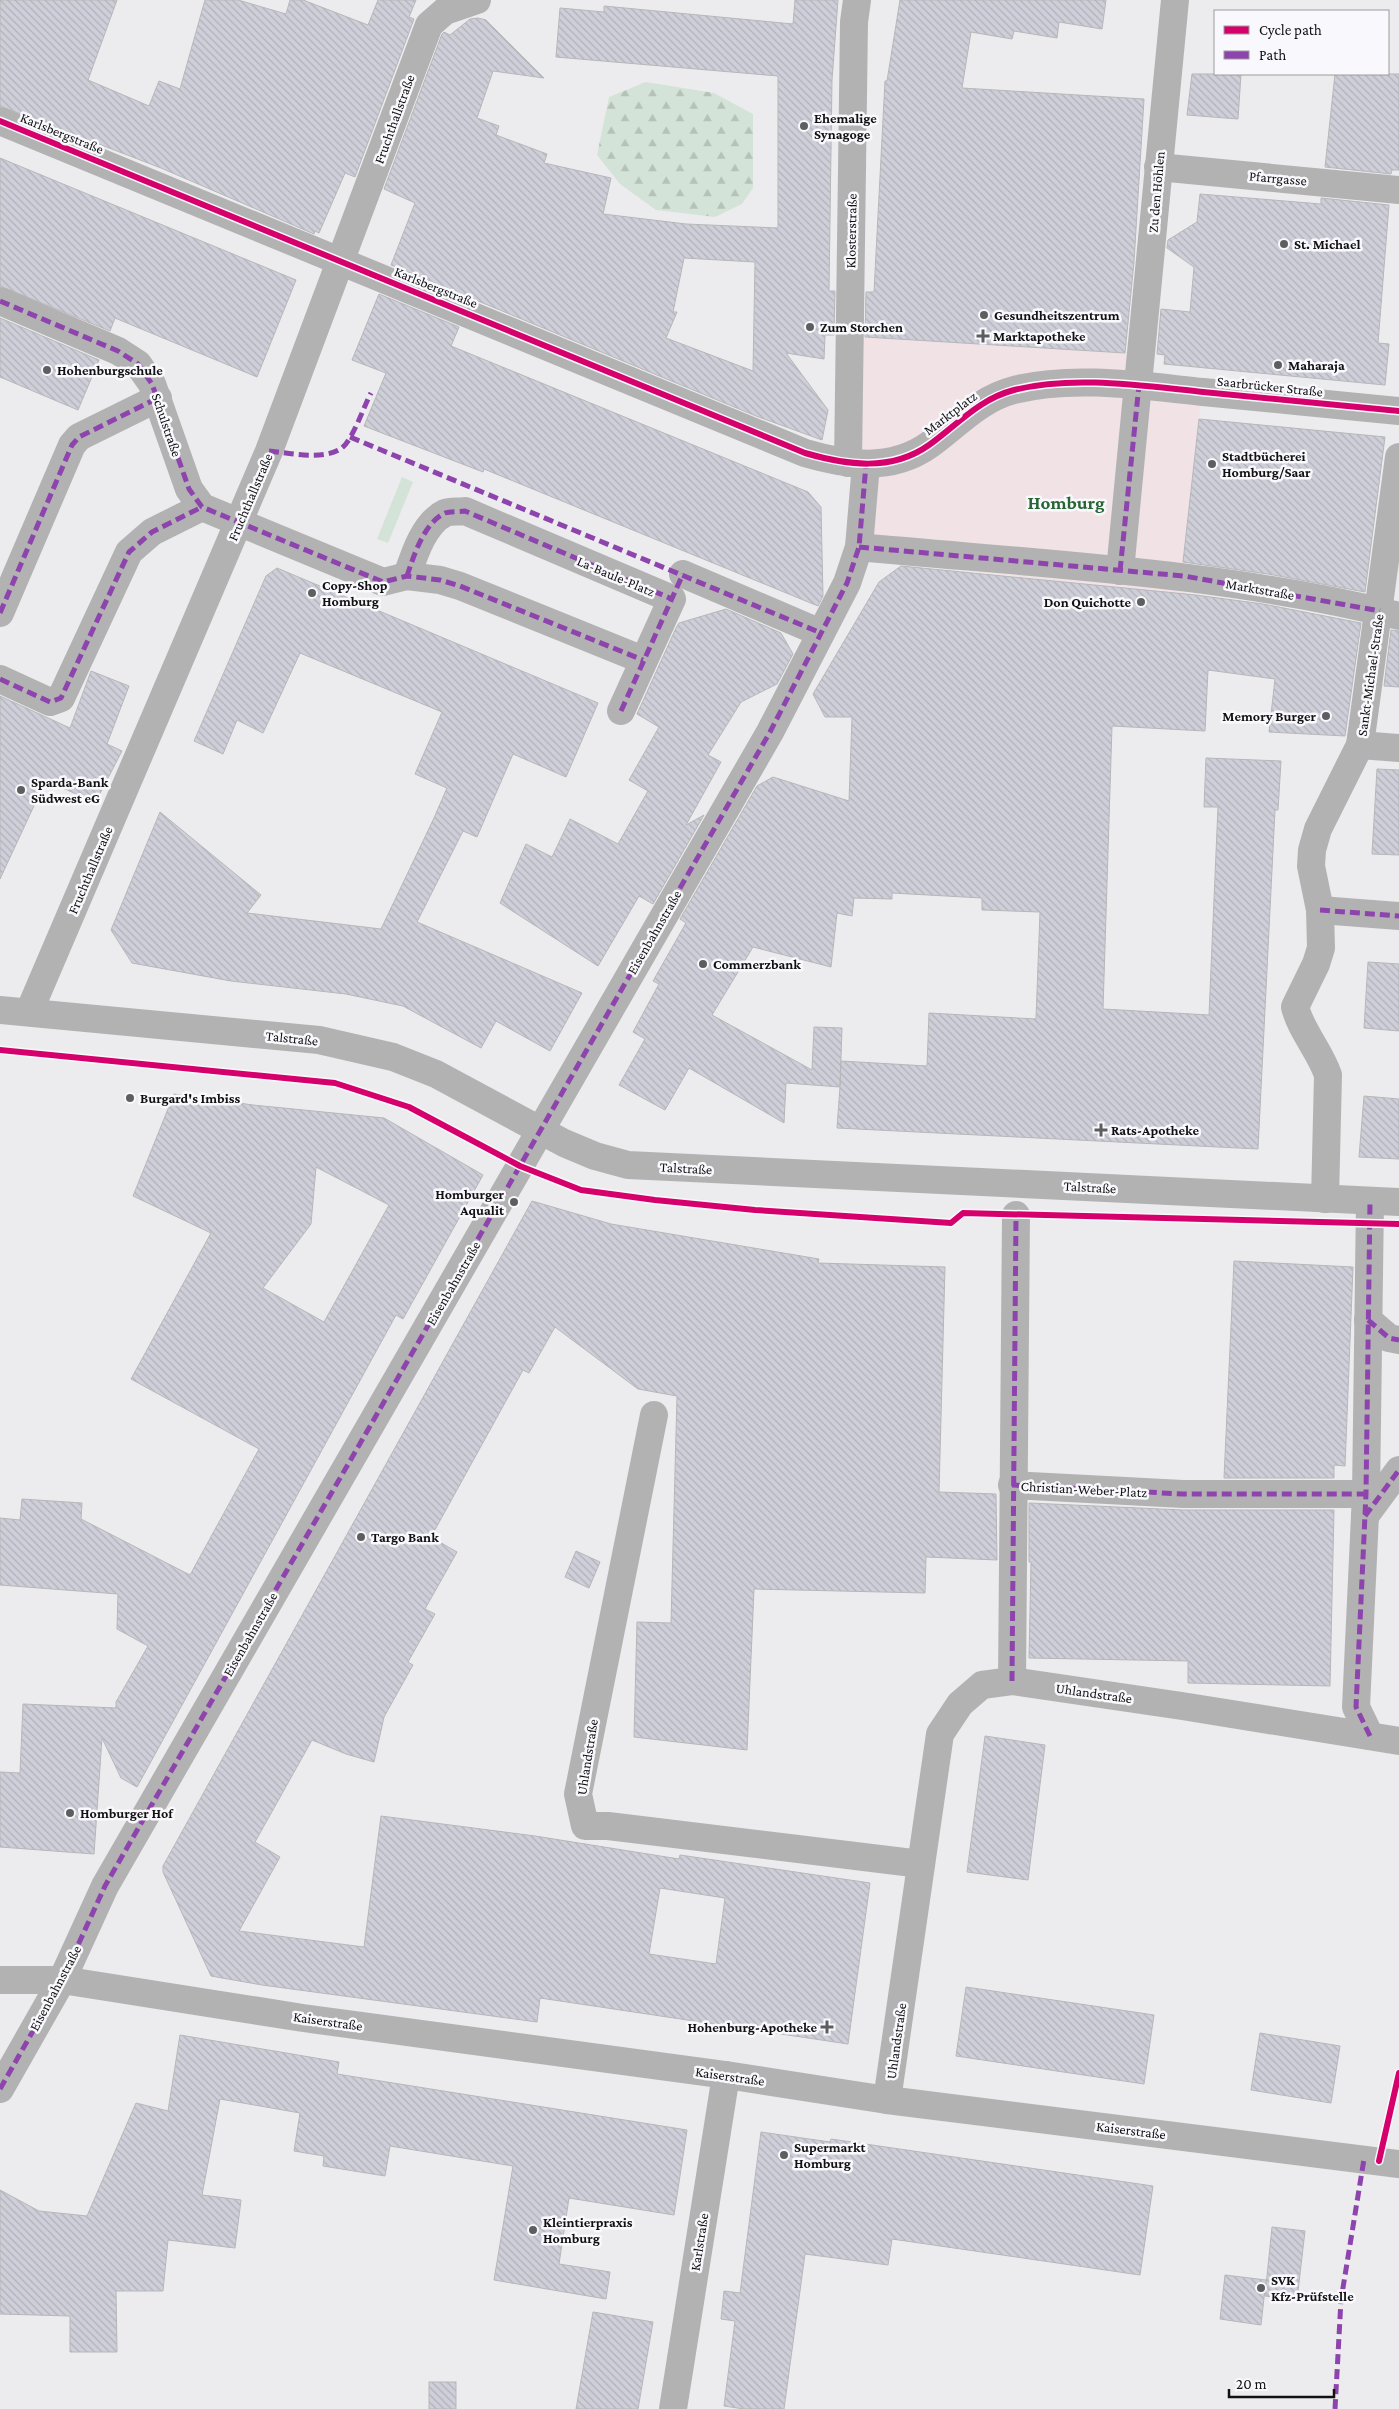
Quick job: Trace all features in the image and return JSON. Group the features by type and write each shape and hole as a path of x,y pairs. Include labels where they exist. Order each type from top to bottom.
{"street":[{"name":"Fruchthallstraße","path":"29,1012 240,522 341,262 429,25 445,11 477,0"},
{"name":"Klosterstraße","path":"857,0 854,32 857,464"},
{"name":"Zu den Höhlen","path":"1140,385 1158,167 1175,0"},
{"name":"Karlsbergstraße","path":"0,121 805,453 836,462 857,464"},
{"name":"Pfarrgasse","path":"1158,167 1399,190"},
{"name":"Schulstraße","path":"0,301 118,351 138,364 152,384 190,489 202,506"},
{"name":"Marktplatz","path":"857,464 891,462 910,456 928,446 972,410 991,399 1012,391 1056,383 1140,385"},
{"name":"Saarbrücker Straße","path":"1140,385 1399,411"},
{"path":"1120,571 1140,385"},
{"path":"0,613 72,446 79,437 158,398"},
{"name":"Sankt-Michael-Straße","path":"1325,1198 1328,1075 1322,1057 1298,1021 1295,1007 1316,964 1321,948 1320,910 1311,866 1312,850 1318,829 1360,745 1389,613 1399,457"},
{"name":"Eisenbahnstraße","path":"0,2089 62,1980 106,1886 770,732 847,583 859,547 857,464"},
{"path":"0,680 50,702 61,698 129,552 152,532 202,506 383,582 407,576 440,580 460,586 643,660 621,711"},
{"name":"La-Baule-Platz","path":"407,576 413,559 430,526 446,512 465,511 672,599 643,660"},
{"name":"Marktstraße","path":"859,547 1184,576 1389,613"},
{"path":"683,574 821,634"},
{"path":"1360,745 1399,748"},
{"path":"1320,910 1399,916"},
{"name":"Talstraße","path":"0,1010 318,1040 393,1057 436,1074 539,1131 595,1156 628,1165 1399,1202"},
{"path":"1370,1201 1366,1505 1356,1708 1370,1736"},
{"name":"Christian-Weber-Platz","path":"1016,1215 1012,1485 1366,1505"},
{"path":"1368,1320 1389,1338 1399,1340"},
{"name":"Uhlandstraße","path":"654,1415 578,1794 585,1826 608,1826 921,1864"},
{"path":"1366,1505 1399,1470"},
{"path":"1012,1485 1012,1681"},
{"name":"Uhlandstraße","path":"887,2100 940,1734 960,1704 982,1685 1012,1681 1399,1741"},
{"name":"Kaiserstraße","path":"0,1980 62,1980 303,2018 726,2075 887,2100 1399,2164"},
{"name":"Karlstraße","path":"673,2409 726,2075"}],"shaded area":[{"path":"849,336 1129,353 1140,385 1202,392 1183,560 1187,595 856,559 866,465 848,463"}],"green space":[{"path":"646,82 714,93 753,114 753,188 742,204 715,217 656,210 620,184 597,155 609,97"},
{"path":"402,477 413,482 388,543 377,539"}],"building":[{"path":"0,0 117,0 88,80 149,106 159,81 180,89 205,0 238,0 286,14 290,0 303,0 368,25 378,0 416,0 409,17 414,19 355,177 345,173 319,233 315,231 314,234 161,168 0,106"},
{"path":"795,0 838,0 832,80 829,291 835,291 834,335 825,335 824,359 786,353 828,410 822,440 756,416 391,265 415,203 384,189 444,32 450,35 470,19 486,20 544,78 493,71 477,118 499,126 496,135 547,154 544,163 611,178 603,214 686,224 778,228 778,76 556,57 560,8 604,12 604,6 793,24","holes":["684,258 755,262 753,371 666,338 677,312 673,312"]},
{"path":"900,0 1106,0 1102,29 1059,22 1057,38 1014,31 1012,39 971,32 962,88 1144,99 1134,262 1125,353 865,337 866,292 874,292 885,81 887,81"},
{"path":"1192,74 1241,75 1238,119 1187,115"},
{"path":"1399,74 1399,170 1392,170 1391,174 1325,167 1335,75"},
{"path":"0,158 296,280 257,377 115,318 110,331 0,286"},
{"path":"1200,194 1321,204 1321,198 1389,205 1378,343 1389,344 1385,385 1164,364 1165,355 1157,354 1161,309 1190,312 1194,267 1167,248 1168,240 1197,222"},
{"path":"379,294 459,327 451,346 808,492 821,507 823,596 818,606 484,469 483,472 364,426 386,373 352,360"},
{"name":"Hohenburgschule","path":"0,318 99,360 78,410 0,377"},
{"path":"1199,419 1385,437 1365,592 1268,574 1183,562"},
{"path":"901,566 1196,595 1263,604 1361,623 1345,736 1269,732 1275,679 1208,670 1205,731 1112,726 1103,1009 1209,1015 1218,807 1204,807 1206,758 1281,761 1278,810 1275,810 1258,1149 837,1128 840,1087 786,1083 784,1123 689,1068 665,1110 619,1085 645,1039 633,1032 659,984 653,981 686,923 680,919 757,786 773,777 849,801 852,717 825,717 813,694 879,582","holes":["892,893 982,898 982,910 1040,912 1036,1019 929,1013 927,1066 841,1061 840,1086 842,1028 814,1027 812,1070 712,1015 753,947 831,967 837,913 852,916 854,898 892,899"]},
{"path":"277,568 598,703 566,777 513,754 477,837 463,831 417,922 582,993 550,1051 496,1021 481,1048 403,1006 346,994 231,981 132,963 111,930 160,812 261,895 247,913 381,929 434,818 447,788 415,774 442,712 300,653 263,733 237,720 223,754 194,741 266,576"},
{"path":"726,609 781,633 793,654 777,684 741,702 708,755 721,762 686,825 704,815 653,904 639,896 598,966 500,903 526,844 552,857 570,819 618,844 648,791 629,780 659,727 637,714 676,628 679,623"},
{"path":"1391,630 1399,631 1399,687 1384,686"},
{"name":"Sparda-Bank Südwest eG","path":"91,671 129,686 107,744 122,751 95,803 46,780 0,879 0,696 70,728"},
{"path":"1377,769 1399,770 1399,855 1372,854"},
{"path":"1368,962 1399,964 1399,1031 1364,1028"},
{"path":"174,1094 253,1105 384,1118 483,1175 403,1319 396,1315 137,1787 121,1778 102,1738 94,1854 0,1847 0,1772 20,1773 23,1704 116,1708 116,1702 148,1646 117,1629 118,1594 0,1585 0,1518 20,1520 22,1499 82,1503 81,1519 190,1575 259,1449 131,1379 211,1233 133,1196","holes":["316,1167 389,1205 324,1322 263,1288 311,1224"]},
{"path":"1364,1096 1399,1099 1399,1159 1359,1157"},
{"path":"532,1201 611,1224 819,1259 818,1263 945,1267 939,1492 996,1494 997,1560 926,1557 925,1593 754,1589 747,1750 634,1737 637,1622 671,1623 677,1396 638,1389 555,1327 529,1373 523,1370 431,1537 457,1552 425,1609 435,1614 408,1662 413,1665 384,1717 374,1762 346,1754 312,1740 255,1842 280,1857 239,1931 364,1947 381,1816 535,1836 679,1859 680,1855 870,1883 848,2044 540,1998 537,2022 262,1985 211,1976 163,1872 163,1866","holes":["660,1888 725,1898 716,1964 649,1954"]},
{"path":"1234,1261 1353,1267 1345,1466 1334,1465 1334,1478 1224,1478"},
{"path":"1029,1503 1183,1510 1334,1510 1330,1686 1188,1683 1188,1661 1029,1658 1031,1562 1029,1562"},
{"path":"576,1551 600,1562 589,1588 565,1577"},
{"path":"985,1736 1045,1745 1028,1880 967,1872"},
{"path":"966,1987 1154,2015 1144,2084 956,2056"},
{"path":"1260,2033 1340,2046 1331,2103 1251,2090"},
{"path":"180,2035 339,2062 337,2074 687,2130 674,2215 569,2198 559,2264 610,2272 606,2299 494,2280 513,2166 390,2146 385,2176 323,2166 324,2156 294,2151 300,2113 220,2099 202,2195 241,2200 235,2248 168,2240 163,2291 116,2291 117,2352 70,2352 70,2316 0,2314 0,2190 39,2211 87,2216 136,2103 168,2111"},
{"path":"761,2132 830,2142 831,2139 1153,2186 1140,2275 892,2239 888,2265 805,2254 784,2409 744,2409 724,2406 735,2321 721,2319 724,2291 740,2293"},
{"path":"1272,2227 1305,2231 1297,2300 1265,2296"},
{"name":"SVK Kfz-Prüfstelle","path":"1225,2275 1266,2280 1261,2325 1220,2319"},
{"path":"593,2312 653,2322 638,2409 576,2409"},
{"path":"429,2382 456,2382 456,2409 429,2409"}],"marked path":[{"path":"0,301 118,351 138,364 152,384 189,489 202,507 383,582 407,576 440,580 460,586 643,660"},
{"path":"1120,571 1139,385"},
{"path":"269,451 316,455 334,452 342,448 354,430 371,393"},
{"path":"0,613 72,445 79,437 158,398"},
{"path":"350,437 821,633"},
{"path":"0,2089 62,1980 105,1886 770,732 847,583 859,547 866,464"},
{"path":"0,679 50,702 61,698 129,552 152,532 202,507"},
{"path":"407,576 421,540 431,524 445,513 465,511 672,599"},
{"path":"859,547 1184,576 1380,611"},
{"path":"621,711 683,574"},
{"path":"1320,910 1399,916"},
{"path":"1370,1201 1366,1494 1356,1707 1370,1736"},
{"path":"1012,1681 1016,1215"},
{"path":"1368,1320 1389,1338 1399,1340"},
{"path":"1365,1516 1399,1470"},
{"path":"1012,1485 1183,1494 1366,1494"},
{"path":"1335,2409 1341,2300 1364,2159"}],"cycle path":[{"path":"0,121 805,453 836,461 868,464 884,463 914,454 929,445 979,406 1001,394 1014,390 1060,383 1108,383 1399,411"},
{"path":"0,1050 335,1083 409,1107 520,1166 581,1190 655,1200 755,1210 951,1223 963,1213 1399,1224"},
{"path":"1379,2161 1399,2073"}],"place":[{"name":"Ehemalige Synagoge","path":"804,126"},
{"name":"St. Michael","path":"1284,244"},
{"name":"Gesundheitszentrum","path":"984,315"},
{"name":"Zum Storchen","path":"810,327"},
{"name":"Marktapotheke","path":"983,336"},
{"name":"Maharaja","path":"1278,365"},
{"name":"Hohenburgschule","path":"47,370"},
{"name":"Stadtbücherei Homburg/Saar","path":"1212,464"},
{"name":"Copy-Shop Homburg","path":"312,593"},
{"name":"Don Quichotte","path":"1141,602"},
{"name":"Memory Burger","path":"1326,716"},
{"name":"Sparda-Bank Südwest eG","path":"21,790"},
{"name":"Commerzbank","path":"703,964"},
{"name":"Burgard's Imbiss","path":"130,1098"},
{"name":"Rats-Apotheke","path":"1101,1130"},
{"name":"Homburger Aqualit","path":"514,1202"},
{"name":"Targo Bank","path":"361,1537"},
{"name":"Homburger Hof","path":"70,1813"},
{"name":"Hohenburg-Apotheke","path":"827,2027"},
{"name":"Supermarkt Homburg","path":"784,2155"},
{"name":"Kleintierpraxis Homburg","path":"533,2230"},
{"name":"SVK Kfz-Prüfstelle","path":"1261,2288"}],"district":[{"name":"Homburg","path":"1066,502"}]}
